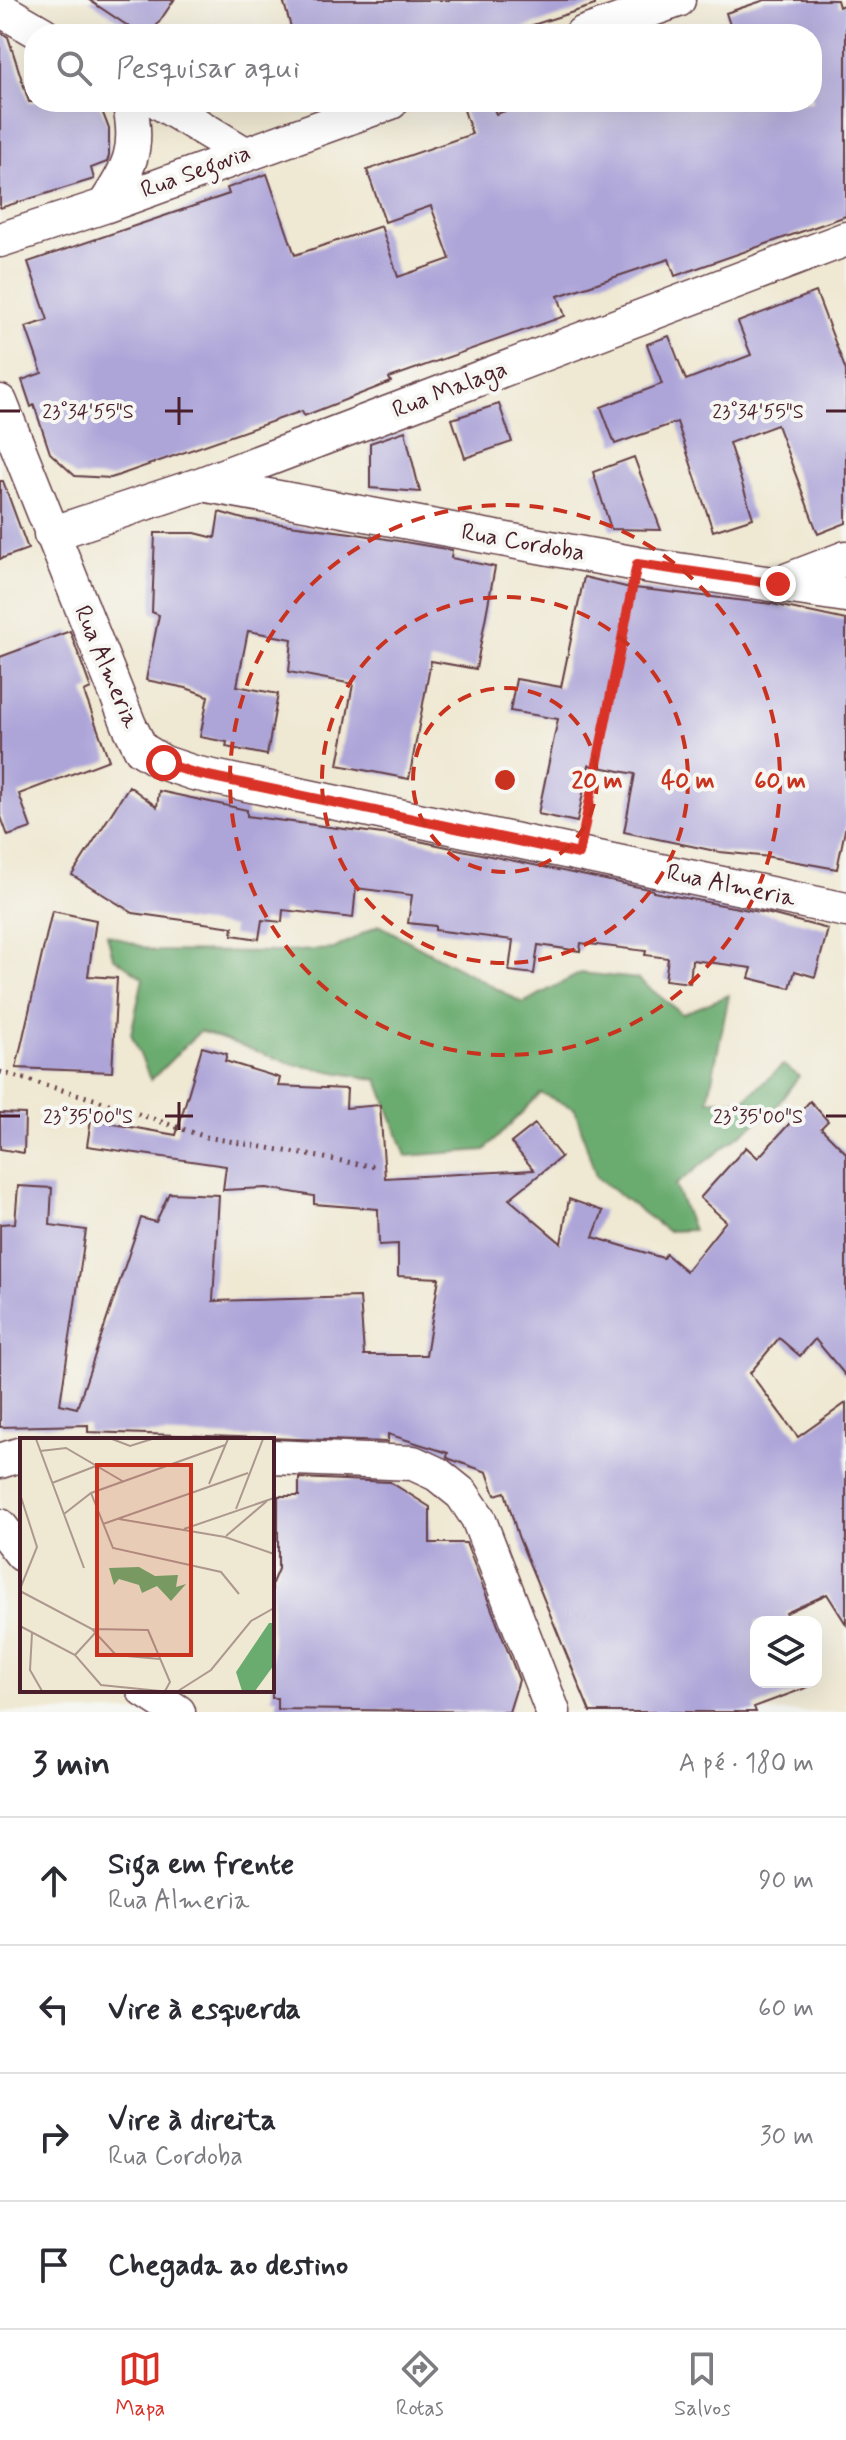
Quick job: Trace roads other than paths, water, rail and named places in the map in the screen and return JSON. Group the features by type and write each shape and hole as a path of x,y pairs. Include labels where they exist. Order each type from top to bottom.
{"street":[{"path":"610,24 678,0"},
{"path":"0,9 26,24"},
{"path":"104,206 124,177 134,152 131,112"},
{"path":"176,112 245,154"},
{"name":"Rua Segovia","path":"0,240 104,206 363,112"},
{"name":"Rua Malaga","path":"51,534 202,484 846,239"},
{"name":"Rua Almeria","path":"0,402 51,534 141,749 164,763 194,773 846,910"},
{"name":"Rua Cordoba","path":"202,484 637,564 846,595"},
{"path":"778,584 846,558"},
{"path":"0,1461 20,1455"},
{"path":"274,1457 413,1463 437,1474 462,1494 478,1518 553,1712"},
{"path":"0,1526 20,1551"},
{"path":"147,1692 178,1712"}]}
